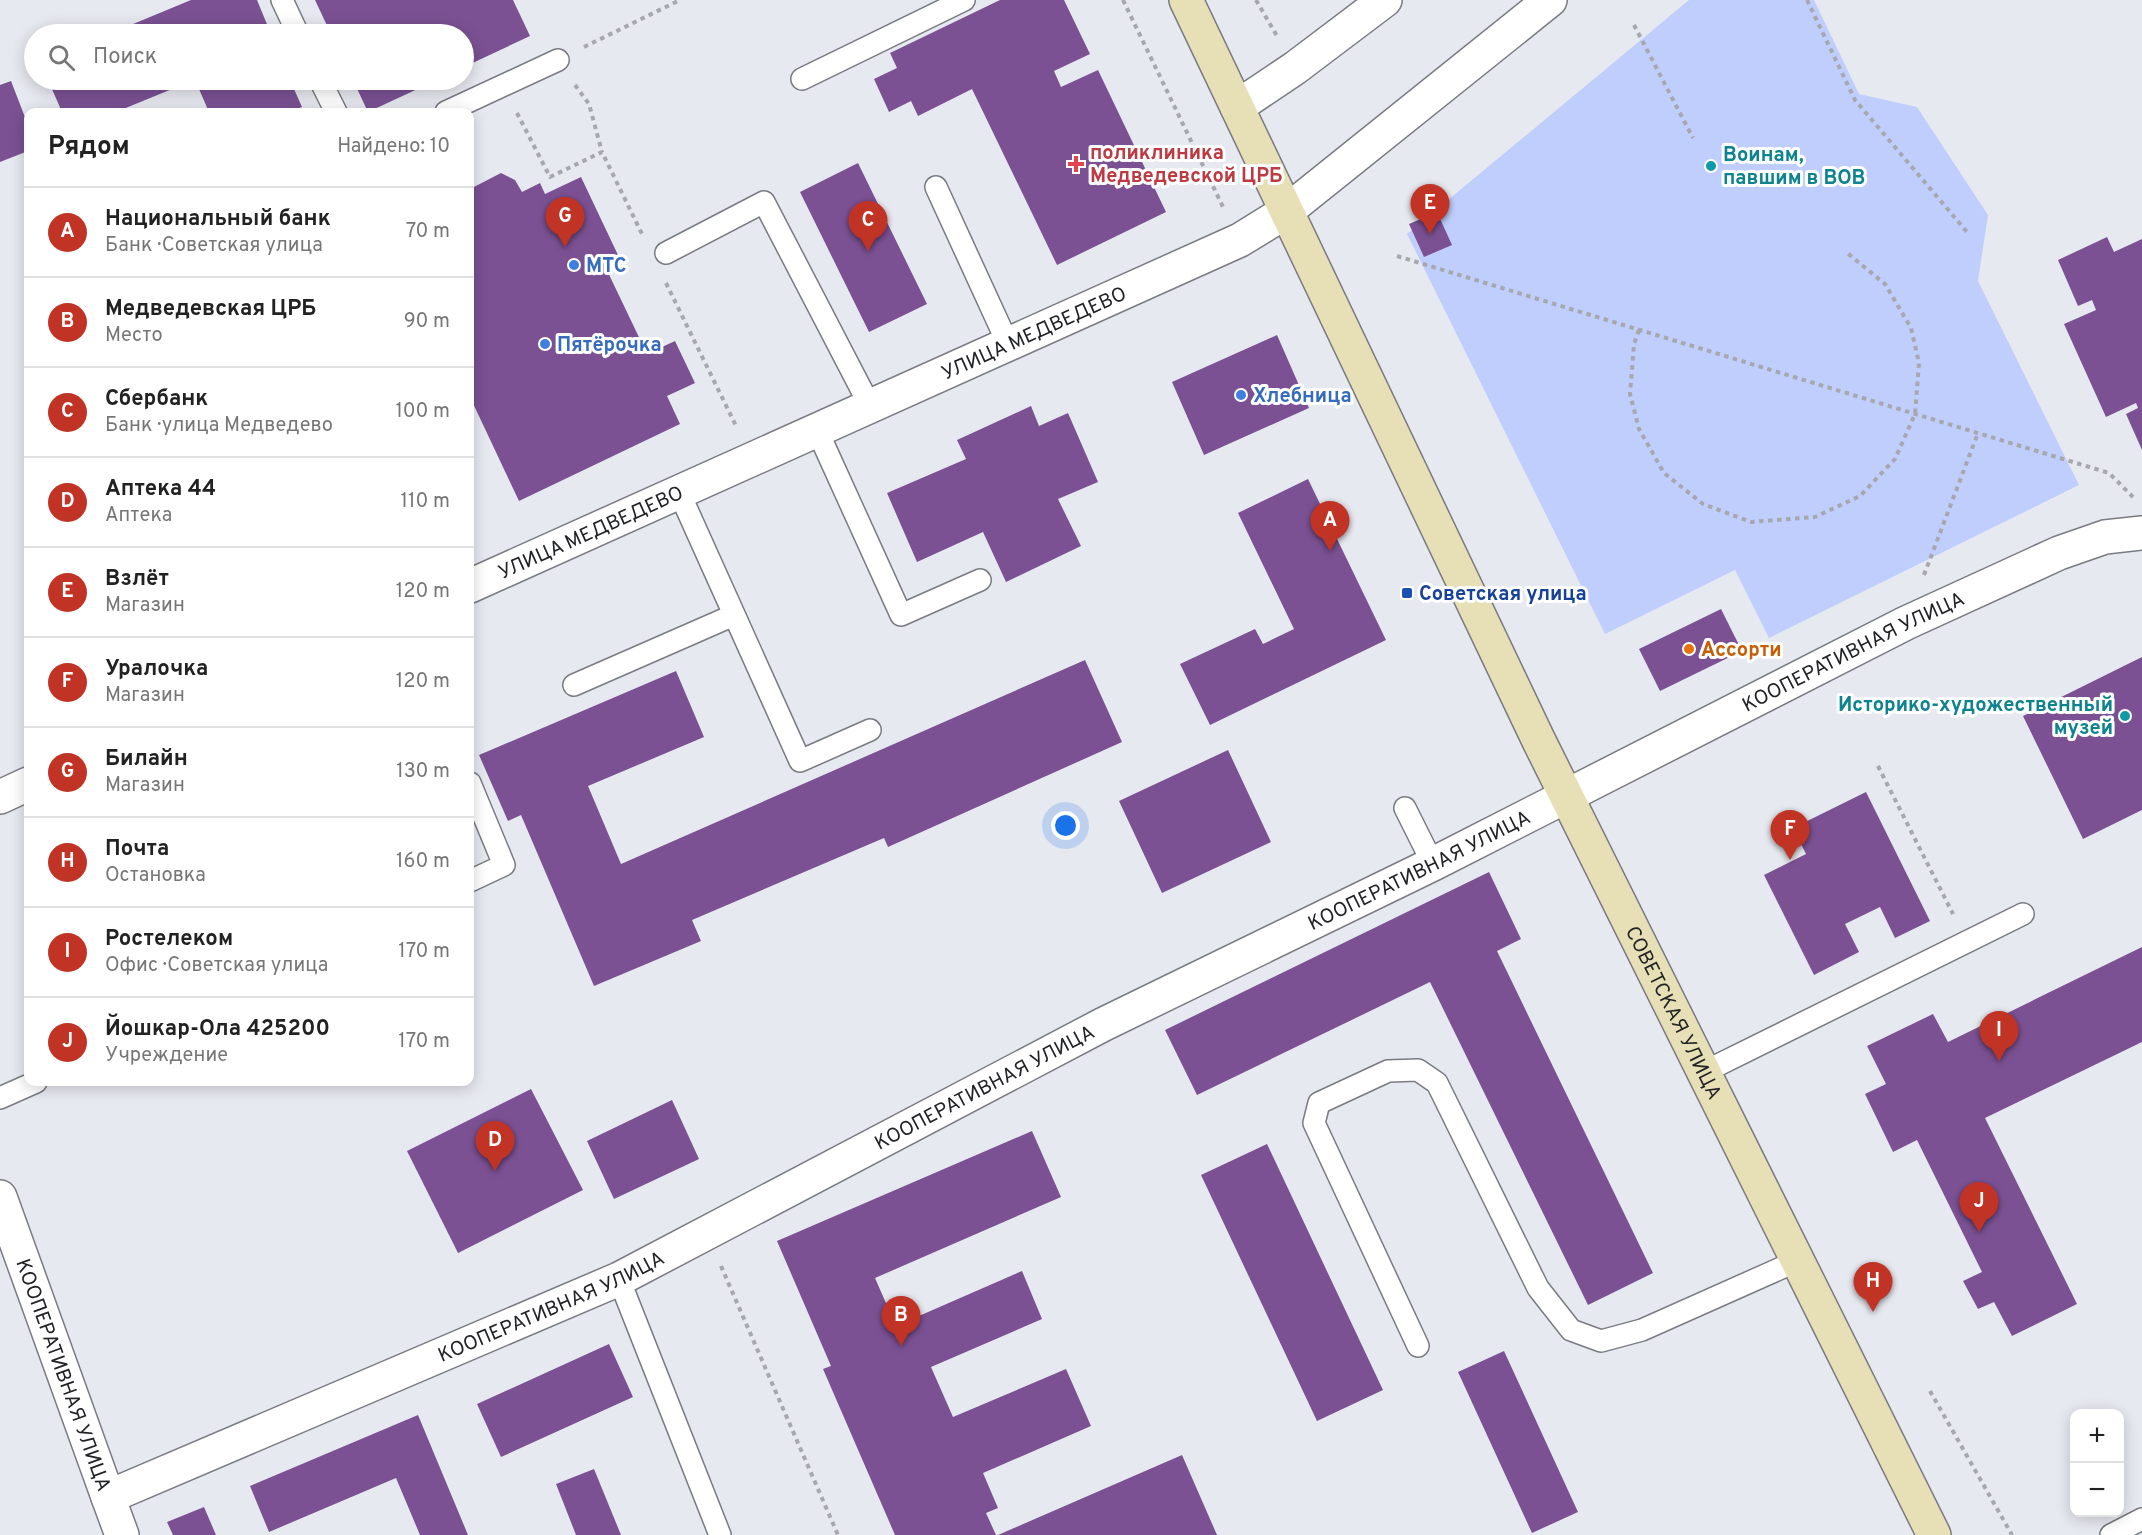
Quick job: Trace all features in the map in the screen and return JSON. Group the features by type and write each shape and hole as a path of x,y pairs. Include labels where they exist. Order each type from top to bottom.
{"main road":[{"name":"СОВЕТСКАЯ УЛИЦА","path":"1186,0 1566,796 1934,1535"}],"street":[{"path":"1237,107 1295,68 1385,0"},
{"name":"УЛИЦА МЕДВЕДЕВО","path":"474,584 1240,240 1287,210 1550,0"},
{"name":"КООПЕРАТИВНАЯ УЛИЦА","path":"0,1197 108,1497 619,1279 1104,1024 1433,864 1906,624 2060,553 2105,537 2142,533"},
{"path":"0,797 24,786"},
{"path":"108,1497 122,1535"}],"lane":[{"path":"282,0 293,24"},
{"path":"802,79 964,0"},
{"path":"455,108 558,60"},
{"path":"325,90 334,108"},
{"path":"936,187 1008,344"},
{"path":"666,253 764,202 870,406"},
{"path":"817,430 901,615 980,580"},
{"path":"678,492 800,760 870,730"},
{"path":"574,685 734,615"},
{"path":"474,793 504,864 474,879"},
{"path":"1405,808 1433,864"},
{"path":"1704,1072 2024,914"},
{"path":"1418,1346 1314,1123 1319,1102 1388,1071 1418,1070 1437,1083 1538,1288 1571,1330 1601,1341 1642,1330 1797,1261"},
{"path":"0,1098 27,1086"},
{"path":"619,1279 720,1535"},
{"path":"2111,1535 2142,1519"}],"path":[{"path":"643,235 602,152 589,104 558,60 680,0"},
{"path":"1123,0 1225,211"},
{"path":"1807,0 1855,100 1967,232"},
{"path":"1634,25 1693,138"},
{"path":"503,86 550,177 602,152"},
{"path":"1639,330 1634,344 1630,394 1639,429 1664,473 1703,504 1751,522 1815,517 1860,496 1895,459 1915,414 1919,363 1911,328 1885,284 1846,252"},
{"path":"1397,256 2109,473 2134,498"},
{"path":"663,277 740,434"},
{"path":"1906,624 1978,433"},
{"path":"1878,766 1966,942"},
{"path":"706,1233 838,1535"},
{"path":"1930,1391 2012,1535"}],"shaded area":[{"path":"1689,0 1814,0 1859,94 1917,107 1988,215 1978,281 2079,485 1769,638 1735,570 1605,634 1407,234"}],"building":[{"path":"191,0 257,0 267,24 133,24"},
{"path":"315,0 513,0 530,36 474,62 474,24 326,24"},
{"name":"поликлиника Медведевской ЦРБ","path":"1000,0 1064,0 1090,54 1054,71 1061,87 1098,70 1166,212 1057,265 972,89 918,116 911,101 889,112 874,79 897,68 890,53"},
{"path":"11,81 24,115 24,153 0,162 0,85"},
{"path":"52,90 170,90 126,108 60,108"},
{"path":"199,90 294,90 302,107 299,108 207,108"},
{"path":"358,90 415,90 377,108 366,108"},
{"path":"858,163 927,304 869,332 800,192"},
{"path":"501,173 515,180 522,192 540,183 545,194 581,177 618,255 603,262 647,354 675,341 695,383 667,396 680,424 519,501 474,405 474,187"},
{"path":"1437,212 1452,245 1424,257 1409,224"},
{"path":"2107,237 2114,252 2142,239 2142,450 2126,414 2138,408 2136,403 2106,417 2064,324 2096,310 2092,300 2078,306 2058,260"},
{"name":"Хлебница","path":"1277,335 1309,408 1204,455 1172,382"},
{"path":"1031,406 1039,426 1068,413 1098,482 1058,499 1081,546 1006,582 983,532 917,562 887,493 966,459 957,440"},
{"path":"1308,479 1386,640 1210,725 1180,664 1255,629 1263,644 1294,629 1238,513"},
{"path":"1721,609 1742,651 1660,691 1639,649"},
{"path":"2142,657 2142,810 2083,839 2023,716"},
{"path":"1085,660 1122,742 888,847 884,838 692,920 701,941 594,986 521,815 508,821 479,755 676,671 704,737 588,786 621,864"},
{"path":"1228,750 1271,842 1162,893 1119,801"},
{"path":"1866,792 1930,921 1895,938 1880,907 1845,924 1859,952 1814,975 1764,875 1806,854 1793,828"},
{"path":"1489,872 1521,939 1497,951 1653,1273 1588,1305 1430,982 1197,1095 1165,1030"},
{"path":"2142,947 2142,1042 1985,1118 2077,1304 2012,1336 1994,1302 1978,1309 1963,1281 1982,1272 1917,1140 1893,1152 1865,1094 1886,1084 1867,1046 1933,1014 1948,1042"},
{"path":"531,1089 583,1190 458,1253 407,1151"},
{"path":"672,1100 699,1159 614,1199 587,1141"},
{"path":"1032,1131 1061,1197 875,1278 896,1326 1022,1271 1042,1319 931,1367 953,1417 1066,1369 1091,1426 983,1473 998,1508 986,1513 996,1535 895,1535 823,1369 831,1366 777,1241"},
{"path":"1267,1144 1383,1390 1317,1421 1201,1175"},
{"path":"609,1344 633,1397 501,1457 477,1404"},
{"path":"1504,1351 1578,1512 1532,1533 1458,1372"},
{"path":"418,1415 468,1535 420,1535 396,1478 269,1532 250,1486"},
{"path":"1182,1455 1217,1535 998,1535"},
{"path":"594,1469 621,1535 576,1535 556,1484"},
{"path":"204,1507 216,1535 173,1535 167,1522"}],"place":[{"name":"поликлиника Медведевской ЦРБ","path":"1076,164"},
{"name":"Воинам, павшим в ВОВ","path":"1711,166"},
{"name":"Взлёт","path":"1430,234"},
{"name":"Билайн","path":"565,247"},
{"name":"Сбербанк","path":"868,251"},
{"name":"МТС","path":"574,265"},
{"name":"Пятёрочка","path":"545,344"},
{"name":"Хлебница","path":"1241,395"},
{"name":"Национальный банк","path":"1330,551"},
{"name":"Советская улица","path":"1407,593"},
{"name":"Ассорти","path":"1689,649"},
{"name":"Историко-художественный музей","path":"2125,716"},
{"name":"Уралочка","path":"1790,860"},
{"name":"Ростелеком","path":"1999,1061"},
{"name":"Аптека 44","path":"495,1171"},
{"name":"Йошкар-Ола 425200","path":"1979,1232"},
{"name":"Почта","path":"1873,1312"},
{"name":"Медведевская ЦРБ","path":"901,1346"}]}
